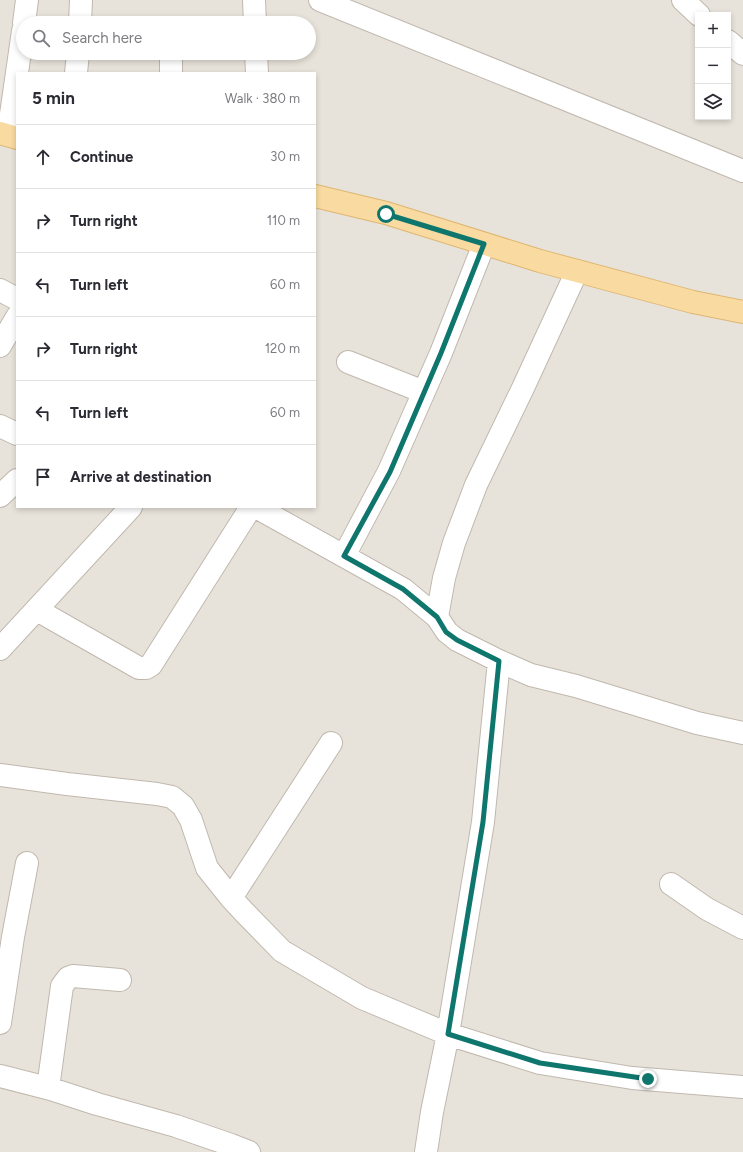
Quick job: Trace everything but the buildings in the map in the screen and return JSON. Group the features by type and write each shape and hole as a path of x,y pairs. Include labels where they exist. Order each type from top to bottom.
{"main road":[{"path":"316,196 386,214 576,271 693,302 743,312"}],"street":[{"path":"25,16 28,0"},
{"path":"80,16 81,0"},
{"path":"254,0 255,16"},
{"path":"320,0 743,171"},
{"path":"683,0 696,12"},
{"path":"731,44 743,54"},
{"path":"17,72 19,60"},
{"path":"76,72 77,60"},
{"path":"171,60 171,72"},
{"path":"256,60 257,72"},
{"path":"8,136 16,80"},
{"path":"344,556 390,472 484,244"},
{"path":"437,617 444,578 454,543 476,484 523,388 576,271"},
{"path":"0,290 16,298"},
{"path":"0,346 16,319"},
{"path":"348,362 424,392"},
{"path":"0,426 16,434"},
{"path":"0,496 16,481"},
{"path":"0,649 130,508"},
{"path":"37,610 139,668 146,668 152,665 250,508"},
{"path":"258,508 403,589 437,617 446,632 457,640 499,661 531,675 576,686 697,723 743,733"},
{"path":"426,1152 432,1112 448,1034 483,822 499,661"},
{"path":"231,898 331,744"},
{"path":"0,774 172,797 183,806 191,820 207,868 231,898 282,951 362,998 448,1034 540,1063 632,1078 743,1087"},
{"path":"0,1023 13,937 27,863"},
{"path":"671,884 707,909 743,928"},
{"path":"48,1088 62,986 68,978 74,976 120,980"},
{"path":"0,1076 48,1088 97,1104 176,1126 248,1152"}],"shaded area":[{"path":"0,0 743,0 743,1152 0,1152"}],"route":[{"path":"386,214 484,244 441,353 390,472 344,556 403,589 437,617 446,632 457,640 499,661 483,822 448,1034 540,1063 632,1078 648,1079"}]}
